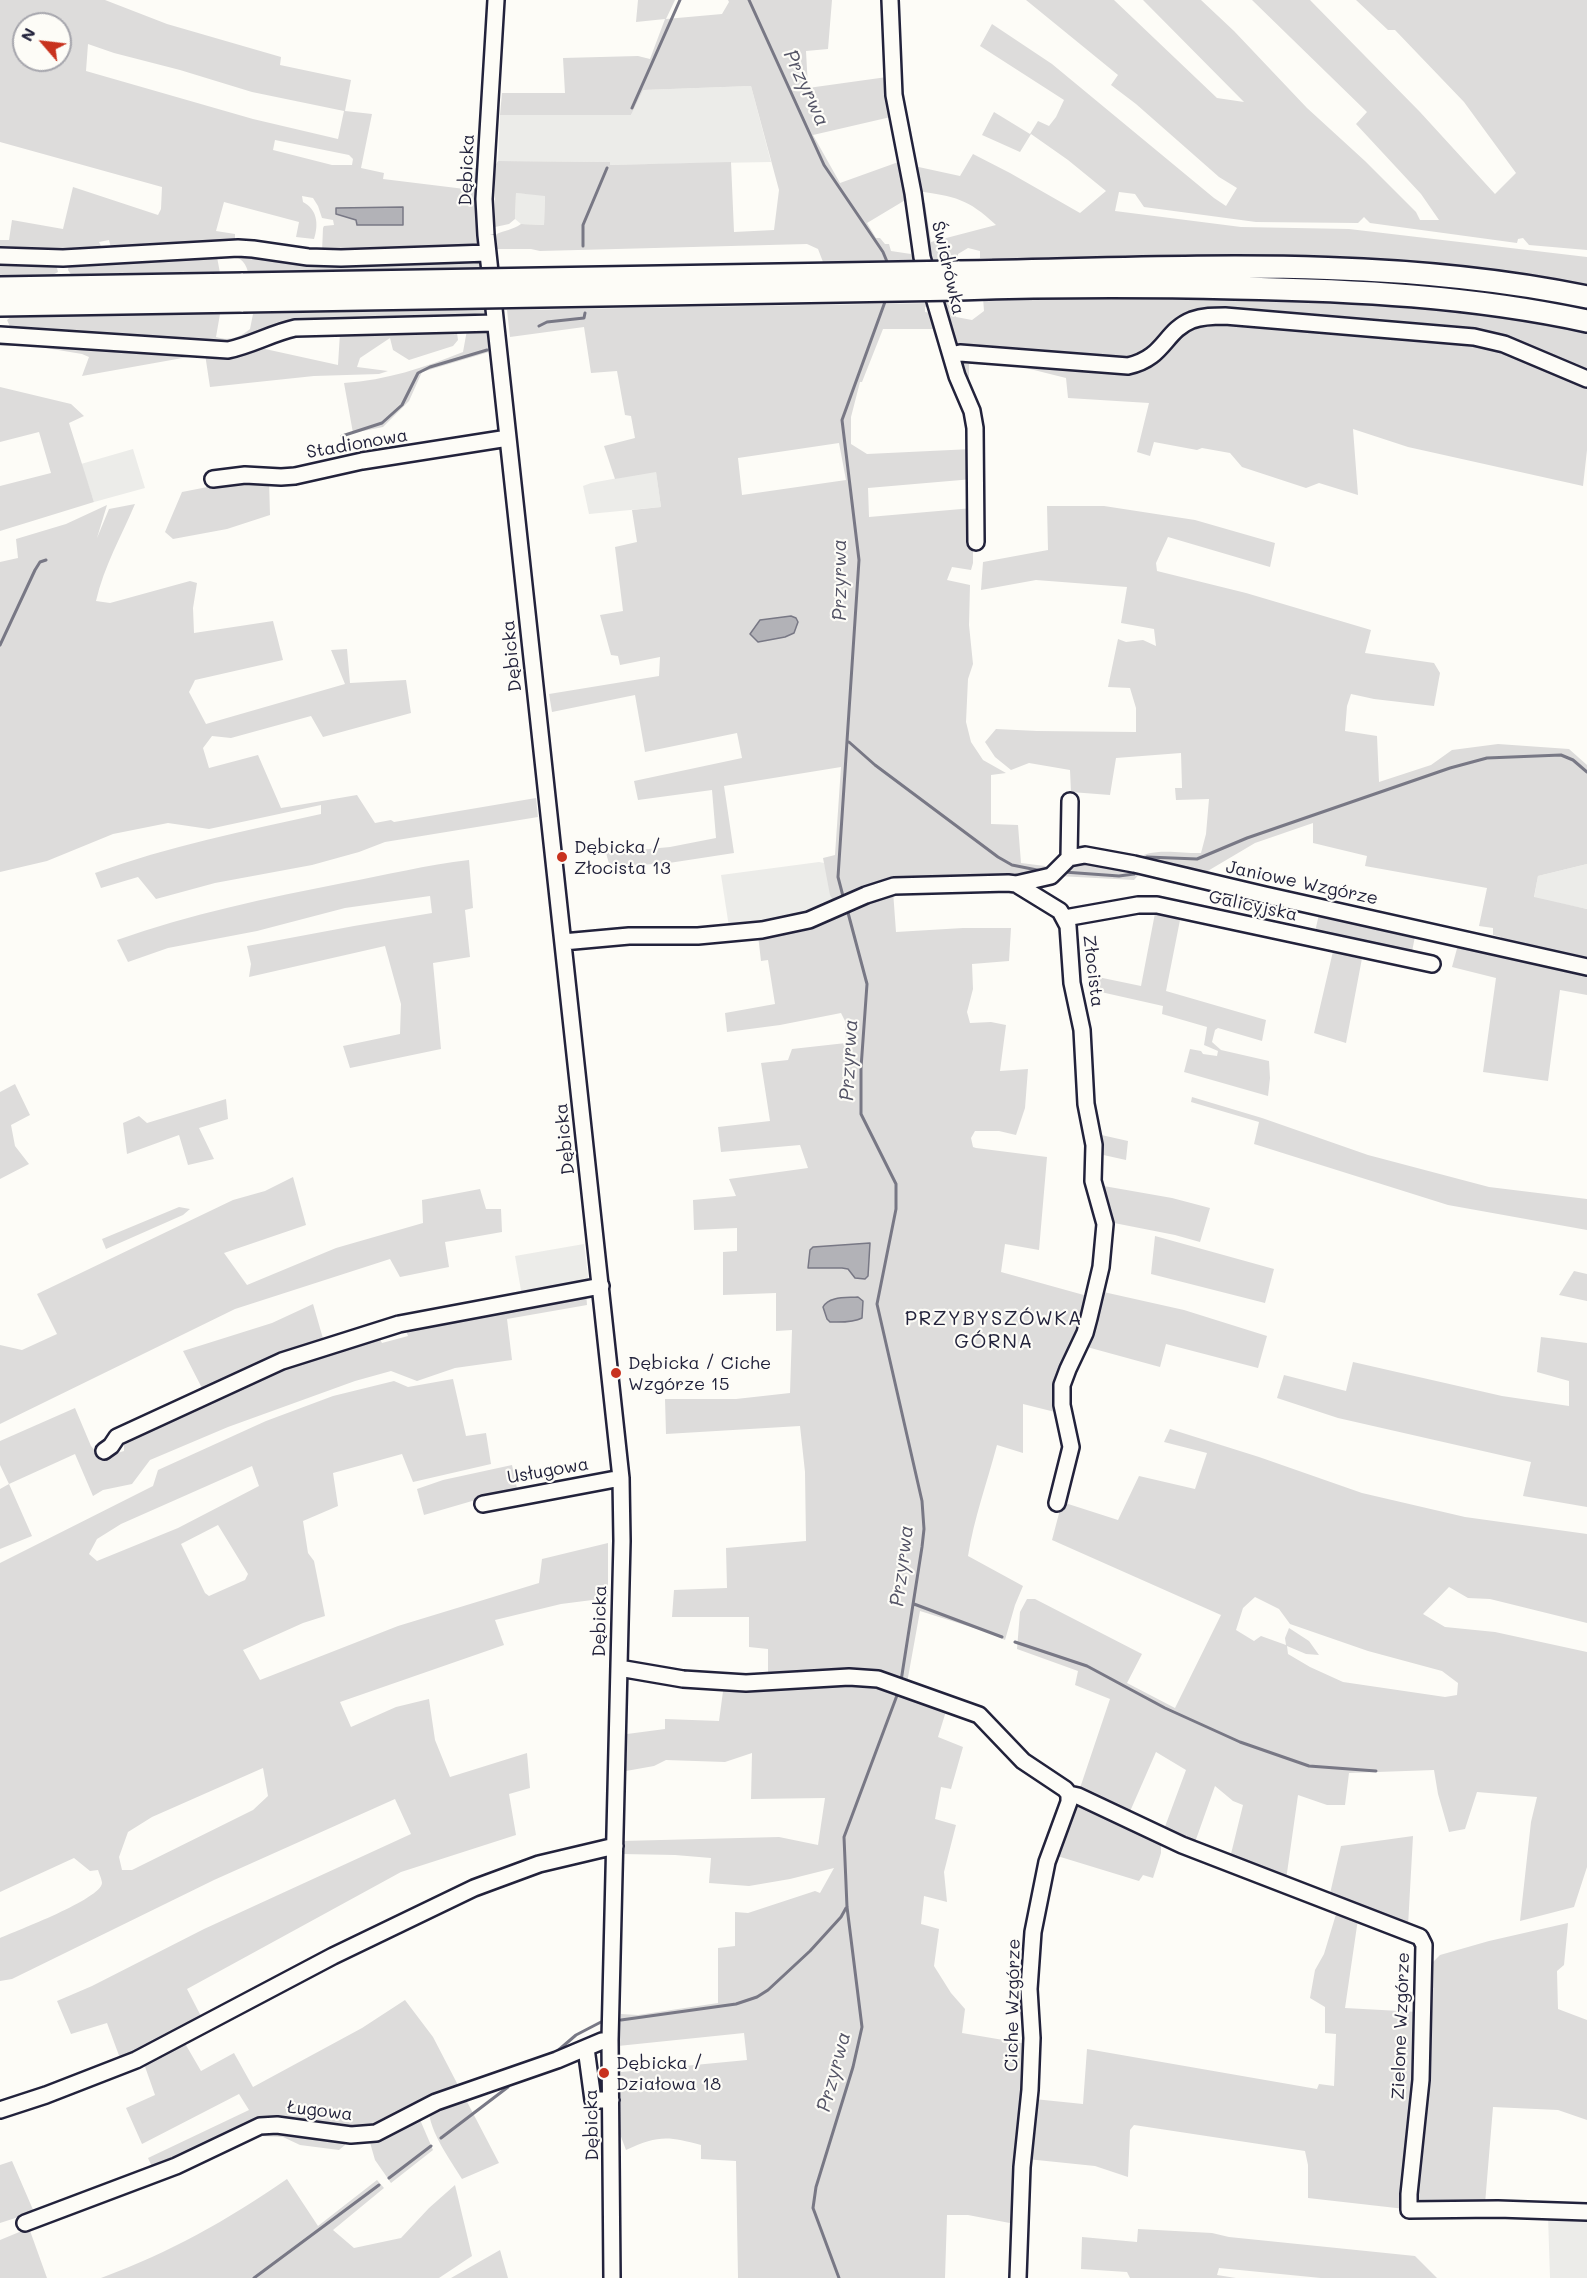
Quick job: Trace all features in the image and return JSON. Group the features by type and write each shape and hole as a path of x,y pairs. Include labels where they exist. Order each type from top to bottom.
{"highway":[{"path":"0,288 243,292 959,280 1333,268 1410,272 1482,280 1587,297"},
{"path":"959,280 1332,290 1452,300 1587,321"},
{"path":"0,305 243,292"}],"street":[{"name":"Dębicka","path":"496,0 484,199 488,254 621,1478 610,2040 612,2278"},
{"name":"Świdrówka","path":"890,0 894,95 913,193 922,257 951,355 972,411 975,428 976,542"},
{"path":"0,256 63,258 238,248 308,257 488,254"},
{"path":"951,355 960,353 1128,366 1151,358 1176,331 1193,320 1206,316 1225,316 1474,338 1504,344 1587,379"},
{"path":"0,335 228,350 246,347 277,332 316,326 495,323"},
{"name":"Stadionowa","path":"213,479 245,475 295,476 350,463 508,438"},
{"path":"1016,884 1051,876 1069,858 1070,801"},
{"name":"Janiowe Wzgórze","path":"1069,858 1085,855 1134,864 1587,967"},
{"name":"Złocista","path":"563,942 629,936 698,936 762,930 809,920 880,890 894,886 923,884 957,885 995,882 1016,884 1051,904 1065,918 1068,926 1072,983 1082,1030 1086,1104 1094,1145 1093,1181 1104,1219 1105,1231 1101,1267 1085,1333 1062,1385 1062,1405 1071,1447 1057,1503"},
{"name":"Galicyjska","path":"1065,918 1138,905 1157,905 1432,964"},
{"path":"104,1451 117,1437 282,1361 422,1318 601,1286"},
{"name":"Usługowa","path":"483,1504 621,1478"},
{"path":"619,1668 715,1681 766,1682 866,1677 979,1715 1023,1761 1059,1784 1069,1794"},
{"name":"Zielone Wzgórze","path":"1069,1794 1078,1796 1182,1845 1420,1937 1424,1945 1421,2080 1409,2210 1498,2209 1587,2212"},
{"name":"Ciche Wzgórze","path":"1018,2278 1022,2167 1031,2081 1032,2038 1029,1989 1033,1932 1047,1862 1069,1794"},
{"path":"0,2110 136,2060 314,1965 474,1888 538,1864 615,1846"},
{"name":"Ługowa","path":"25,2223 176,2166 260,2126 277,2125 340,2134 376,2133 436,2102 610,2040"},
{"path":"586,2048 593,2100 611,2100"}],"shaded area":[{"path":"0,0 105,0 167,24 281,57 280,65 351,80 345,111 372,114 361,168 384,173 383,179 473,190 475,168 480,169 481,244 477,248 322,252 323,228 334,225 333,220 322,218 313,198 302,196 303,202 308,205 316,218 314,239 296,237 299,222 224,202 216,231 235,234 235,243 150,244 116,250 111,248 109,240 99,242 103,250 0,252 0,240 9,240 12,220 63,229 73,187 158,215 161,209 162,187 0,142","holes":["88,44 252,92 344,111 338,139 253,119 86,71","275,140 349,155 353,159 352,165 332,165 273,150"]},
{"path":"638,0 675,0 666,19 722,14 728,0 832,0 828,49 806,51 808,88 887,77 895,116 813,135 840,183 904,160 907,199 867,223 876,238 889,244 891,251 911,254 914,260 823,262 818,249 807,244 540,251 497,249 495,235 521,224 544,225 545,196 516,193 515,219 509,224 495,227 495,166 498,161 610,162 610,165 731,162 734,232 774,230 779,190 751,86 643,90 631,115 500,115 502,93 565,93 563,58 638,56 650,59 665,19 636,22"},
{"path":"1026,0 1114,0 1217,98 1244,102 1143,0 1201,0 1234,31 1307,108 1416,212 1420,220 1439,220 1421,194 1356,124 1367,112 1252,0 1310,0 1420,112 1495,194 1516,173 1464,102 1395,30 1388,30 1356,0 1587,0 1587,250 1529,245 1523,238 1518,239 1517,243 1370,223 1364,217 1358,223 1256,222 1144,207 1135,194 1119,192 1115,211 1241,227 1349,229 1587,257 1587,286 1438,264 1364,258 1215,256 993,260 992,258 980,258 980,251 968,248 958,254 958,260 927,260 922,202 925,203 931,242 996,225 977,209 960,200 917,191 914,166 960,176 973,154 1080,213 1106,191 1031,134 1020,152 982,135 994,112 1030,134 1038,121 1049,126 1064,100 980,46 992,24 1052,64 1214,198 1226,206 1237,188 1219,177 1111,85 1118,75"},
{"path":"751,86 771,162 609,165 609,162 498,161 500,115 631,115 642,90"},
{"path":"516,193 545,195 544,225 521,224 515,219"},
{"path":"403,207 403,225 357,225 356,220 336,214 336,208"},
{"path":"185,254 478,260 482,268 248,272 244,262 237,257 228,256 217,257 220,273 72,276 68,270 69,264"},
{"path":"0,261 56,264 58,272 51,276 0,276"},
{"path":"1229,297 1413,306 1543,324 1587,333 1587,374 1507,341 1199,312 1149,353 1133,360 959,348 955,345 939,302 947,302 956,317 972,320 984,311 983,298"},
{"path":"929,303 929,306 925,307 925,312 931,313 938,329 883,329 862,382 860,382 851,417 851,444 867,454 972,449 973,479 868,488 869,517 973,508 971,570 952,567 947,580 970,585 969,625 973,664 968,679 966,722 971,742 983,760 1006,773 991,775 991,824 1018,825 1021,863 1053,867 1042,875 918,881 836,906 830,895 823,858 835,855 841,767 724,786 734,853 669,863 610,867 606,853 670,847 716,838 712,790 638,800 634,781 742,758 737,733 645,752 635,695 552,712 549,694 659,676 660,657 620,665 618,656 611,655 600,615 623,611 615,547 637,542 632,510 661,507 656,472 615,479 604,446 635,438 631,416 625,415 617,371 591,373 584,327 510,337 507,310","holes":["839,443 846,480 742,495 738,458"]},
{"path":"488,309 485,316 320,322 234,344 12,331 7,320 12,316 217,312 220,314 216,337 230,339 250,329 253,314"},
{"path":"1219,321 1499,346 1587,384 1587,450 1583,486 1408,447 1353,429 1358,495 1319,483 1306,488 1242,467 1230,453 1154,442 1150,456 1137,452 1149,403 1068,398 1066,378 1018,366 969,364 969,387 959,365 961,360 1128,372 1187,327"},
{"path":"486,329 491,334 493,355 489,352 422,372 409,401 383,427 353,433 344,383 390,376 448,358 463,352 467,330"},
{"path":"453,330 457,333 458,340 453,346 409,360 393,350 390,338 360,358 357,367 388,371 379,374 314,376 210,387 205,354 82,376 89,357 82,354 34,346 0,346 0,340 256,347 338,365 340,333"},
{"path":"0,387 71,404 84,416 69,423 94,502 0,531 0,486 51,473 39,432 0,442"},
{"path":"133,449 145,488 94,502 81,464"},
{"path":"656,471 661,507 589,514 583,486"},
{"path":"269,480 270,515 227,529 173,539 165,532 182,492 238,481"},
{"path":"135,504 108,564 96,601 110,603 190,581 197,583 193,608 194,633 273,621 283,660 195,680 189,692 206,724 345,684 331,650 347,649 350,683 406,680 411,713 323,737 311,716 231,738 212,736 203,748 209,768 258,755 281,808 357,795 375,823 391,820 394,822 536,798 538,817 385,842 312,865 215,883 156,899 138,877 101,888 95,873 179,847 321,814 321,805 209,829 168,823 113,834 47,861 0,872 0,562 18,558 16,539 66,524 107,505 97,538 109,509"},
{"path":"1047,506 1104,506 1195,520 1275,543 1270,567 1168,537 1156,563 1157,571 1246,593 1371,630 1365,653 1434,663 1440,673 1434,706 1351,694 1347,706 1345,731 1377,736 1379,782 1431,765 1452,750 1498,744 1569,749 1587,765 1587,864 1538,876 1534,897 1587,909 1587,962 1500,944 1501,937 1493,935 1493,928 1479,926 1487,888 1365,866 1367,856 1313,843 1313,823 1255,843 1206,872 1196,874 1137,861 1141,856 1157,852 1201,853 1206,834 1209,799 1176,800 1175,788 1182,788 1181,753 1116,758 1110,795 1071,792 1070,770 1029,763 1011,770 995,757 985,742 996,729 1136,732 1136,708 1130,688 1108,687 1118,639 1126,642 1143,640 1156,646 1154,629 1121,623 1127,587 1036,580 981,590 983,562 1048,550"},
{"path":"791,616 798,622 794,633 785,637 758,642 750,634 760,620"},
{"path":"1077,859 1143,870 1134,880 1058,876"},
{"path":"469,860 473,908 465,910 470,957 433,963 441,1049 350,1068 343,1046 400,1034 401,1004 385,946 249,977 251,964 247,946 432,913 430,896 345,908 257,931 168,948 128,962 117,940 172,922 257,901 406,870"},
{"path":"824,863 836,906 790,921 729,927 721,875"},
{"path":"1587,864 1587,909 1534,898 1538,876"},
{"path":"893,891 896,932 1011,928 1009,961 972,964 973,989 967,1012 970,1023 991,1022 1006,1025 1000,1071 1028,1069 1025,1108 1016,1135 999,1131 975,1131 971,1138 973,1147 976,1148 1047,1157 1039,1250 1005,1244 1001,1272 1091,1297 1059,1413 1023,1404 1023,1453 997,1445 974,1528 968,1556 1023,1586 1005,1640 920,1611 907,1683 768,1679 768,1649 749,1647 749,1617 672,1617 674,1590 727,1588 726,1548 806,1541 805,1472 800,1426 666,1434 665,1399 736,1399 790,1393 792,1330 776,1331 776,1293 723,1295 723,1252 737,1251 737,1228 694,1230 693,1200 736,1196 729,1179 808,1168 800,1145 721,1152 718,1127 770,1121 761,1063 788,1060 792,1049 846,1043 845,1021 841,1013 780,1025 727,1032 725,1013 775,1004 768,960 761,961 758,935 840,917 877,895"},
{"path":"1156,908 1181,915 1166,991 1266,1020 1262,1041 1218,1028 1215,1030 1212,1042 1221,1050 1269,1061 1268,1096 1184,1072 1190,1049 1217,1056 1218,1051 1204,1045 1207,1027 1162,1014 1163,1006 1092,990 1093,976 1141,986"},
{"path":"1320,910 1416,931 1411,957 1314,936"},
{"path":"1459,941 1587,969 1587,995 1560,990 1548,1081 1483,1072 1496,978 1452,967"},
{"path":"1334,947 1363,953 1346,1043 1314,1033"},
{"path":"15,1084 30,1115 11,1125 15,1146 29,1164 0,1179 0,1092"},
{"path":"1192,1097 1262,1118 1368,1155 1489,1187 1587,1199 1587,1230 1448,1205 1254,1144 1259,1122 1191,1102"},
{"path":"226,1099 228,1119 199,1128 214,1159 188,1165 179,1135 127,1154 123,1123 139,1116 147,1123"},
{"path":"1097,1134 1128,1141 1126,1160 1099,1154"},
{"path":"293,1177 306,1225 224,1253 247,1285 336,1248 423,1223 422,1200 480,1189 486,1209 501,1209 502,1232 445,1242 449,1267 400,1277 390,1259 235,1309 0,1424 0,1345 22,1350 57,1334 37,1294 233,1200 265,1191"},
{"path":"1098,1185 1172,1198 1210,1208 1200,1242 1109,1222"},
{"path":"179,1207 190,1209 183,1215 106,1249 102,1239"},
{"path":"1155,1236 1274,1269 1265,1303 1151,1274"},
{"path":"870,1243 868,1276 865,1279 855,1278 848,1269 808,1268 810,1250 813,1247"},
{"path":"584,1244 589,1284 522,1296 515,1256"},
{"path":"1574,1271 1587,1274 1587,1301 1559,1295"},
{"path":"1099,1291 1184,1310 1267,1336 1258,1368 1166,1344 1160,1367 1087,1347"},
{"path":"586,1292 587,1305 507,1319 512,1360 455,1368 417,1381 391,1371 355,1381 228,1427 150,1460 132,1484 103,1490 93,1496 75,1454 9,1484 0,1465 0,1441 75,1408 91,1446 101,1458 124,1451 124,1438 245,1384 377,1334 382,1343 408,1336 405,1328"},
{"path":"858,1297 863,1301 862,1318 842,1322 830,1322 827,1319 823,1307 826,1303 838,1298"},
{"path":"313,1304 324,1342 203,1390 183,1351 272,1323"},
{"path":"1541,1337 1587,1343 1587,1507 1523,1496 1531,1462 1338,1418 1277,1398 1284,1375 1346,1391 1353,1362 1502,1396 1569,1406 1569,1381 1537,1372"},
{"path":"453,1379 466,1436 486,1433 491,1464 413,1482 402,1454 333,1473 338,1506 303,1521 308,1553 314,1561 325,1616 303,1623 243,1650 260,1680 398,1626 539,1583 542,1559 608,1543 608,1598 561,1604 495,1620 504,1645 340,1702 351,1727 396,1707 429,1699 435,1740 450,1777 527,1753 530,1788 509,1794 516,1835 401,1872 187,1989 203,2020 121,2061 107,2023 71,2034 57,2001 92,1986 204,1929 411,1834 395,1799 214,1880 12,1979 0,1981 0,1938 74,1906 98,1890 102,1883 98,1870 90,1871 74,1858 0,1892 0,1563 153,1486 158,1470 266,1421 333,1396 394,1381 408,1387","holes":["252,1466 259,1486 178,1528 97,1561 89,1554 97,1539 121,1524","218,1525 248,1574 245,1580 209,1596 205,1593 181,1544","263,1768 268,1796 253,1810 132,1870 122,1870 119,1857 128,1832 152,1817"]},
{"path":"1170,1429 1362,1493 1465,1517 1587,1534 1587,1623 1490,1599 1468,1598 1449,1587 1423,1614 1445,1627 1495,1632 1587,1652 1587,1867 1574,1907 1520,1921 1531,1822 1537,1797 1477,1792 1465,1829 1449,1832 1434,1770 1349,1773 1345,1805 1327,1805 1298,1795 1286,1880 1230,1858 1243,1805 1233,1801 1215,1786 1194,1845 1163,1832 1186,1770 1156,1752 1128,1816 1079,1791 1110,1699 1075,1685 1078,1671 1017,1649 1020,1612 1027,1599 1035,1599 1142,1654 1127,1683 1175,1708 1221,1615 1052,1540 1062,1502 1118,1520 1139,1476 1195,1489 1207,1453 1164,1442","holes":["1255,1597 1279,1609 1290,1624 1368,1651 1442,1671 1458,1683 1457,1695 1445,1697 1343,1682 1288,1654 1287,1646 1306,1654 1319,1655 1309,1641 1289,1628 1285,1638 1286,1645 1261,1636 1254,1641 1236,1630 1243,1608"]},
{"path":"512,1465 518,1493 479,1499 424,1515 417,1489 443,1480"},
{"path":"9,1484 32,1536 0,1549 0,1489"},
{"path":"871,1681 947,1708 938,1737 963,1747 951,1789 941,1787 935,1819 956,1825 944,1872 947,1902 924,1896 921,1924 939,1929 934,1966 951,1993 965,2009 962,2033 1027,2044 1015,2224 968,2215 947,2215 945,2278 738,2278 736,2161 701,2159 701,2145 663,2138 626,2150 620,2134 621,2072 747,2060 744,2033 618,2046 621,2014 638,2015 718,2003 718,1948 735,1946 735,1912 748,1913 815,1891 820,1893 834,1868 749,1886 709,1883 711,1858 622,1854 622,1841 779,1837 818,1845 825,1798 751,1799 752,1753 725,1762 666,1760 654,1766 626,1771 627,1734 665,1729 665,1719 719,1721 724,1684"},
{"path":"1078,1801 1161,1840 1161,1853 1153,1878 1143,1875 1139,1881 1054,1855 1061,1852 1063,1846 1059,1841 1073,1804"},
{"path":"1413,1836 1408,1926 1329,1898 1341,1846"},
{"path":"1337,1911 1358,1919 1345,2008 1418,2012 1405,2209 1308,2198 1308,2165 1305,2151 1134,2125 1130,2130 1128,2177 1095,2166 1027,2159 1034,2099 1083,2104 1087,2049 1317,2089 1319,2084 1334,2086 1336,2034 1325,2033 1325,2007 1310,1998 1315,1970 1324,1954"},
{"path":"1568,1923 1564,1965 1557,1971 1558,2009 1587,2020 1587,2120 1558,2110 1493,2107 1485,2204 1420,2206 1414,2198 1429,1966 1440,1955"},
{"path":"405,2000 433,2037 460,2089 369,2131 289,2120 154,2171 148,2158 249,2110 239,2094 142,2144 126,2108 155,2095 143,2061 183,2040 201,2071 234,2053 253,2087 362,2028"},
{"path":"464,2096 499,2163 462,2179 437,2136 429,2110"},
{"path":"418,2115 433,2150 391,2183 375,2160 369,2139"},
{"path":"262,2129 347,2140 339,2150 300,2145 283,2137 260,2136"},
{"path":"12,2161 34,2212 0,2223 0,2165"},
{"path":"287,2179 318,2226 377,2180 384,2188 333,2230 354,2248 401,2238 455,2185 472,2256 439,2278 101,2278 175,2246 242,2209"},
{"path":"1548,2216 1587,2217 1587,2278 1550,2278"},
{"path":"29,2228 47,2278 0,2278 0,2240"},
{"path":"1138,2229 1212,2233 1229,2237 1415,2256 1437,2278 1321,2278 1219,2268 1217,2275 1236,2278 1130,2278 1127,2272 1081,2269 1082,2237 1137,2242"},
{"path":"500,2250 508,2278 451,2278"}],"waterway":[{"path":"632,108 680,0"},
{"name":"Przyrwa","path":"749,0 824,165 883,252 888,264"},
{"path":"583,246 583,225 607,168"},
{"name":"Przyrwa","path":"844,900 838,877 859,560 842,420 886,299"},
{"path":"539,326 547,322 584,318 585,313"},
{"path":"342,436 382,423 402,405 418,373 430,367 487,350"},
{"path":"0,645 35,570 40,562 46,560"},
{"path":"849,742 875,765 998,857 1012,865 1042,871"},
{"path":"1141,861 1147,857 1197,859 1247,838 1450,768 1487,758 1561,755 1573,760 1587,772"},
{"path":"1064,872 1119,876 1134,874 1137,870"},
{"name":"Przyrwa","path":"847,909 867,984 861,1068 861,1114 896,1184 896,1209 877,1304 922,1501 924,1529 901,1681"},
{"path":"914,1604 1002,1637"},
{"path":"1015,1642 1087,1666 1165,1708 1240,1742 1309,1766 1376,1771"},
{"name":"Przyrwa","path":"839,2278 813,2208 816,2187 853,2067 862,2027 847,1907 844,1837 899,1690"},
{"path":"621,2020 736,2004 757,1997 768,1990 810,1951 841,1917 846,1908"},
{"path":"555,2053 576,2035 601,2022"},
{"path":"441,2138 508,2087"},
{"path":"389,2178 431,2146"},
{"path":"254,2278 379,2185"}],"place":[{"name":"Dębicka / Złocista 13","path":"562,857"},
{"name":"Dębicka / Ciche Wzgórze 15","path":"616,1373"},
{"name":"Dębicka / Działowa 18","path":"604,2073"}],"district":[{"name":"PRZYBYSZÓWKA GÓRNA","path":"994,1330"}]}
